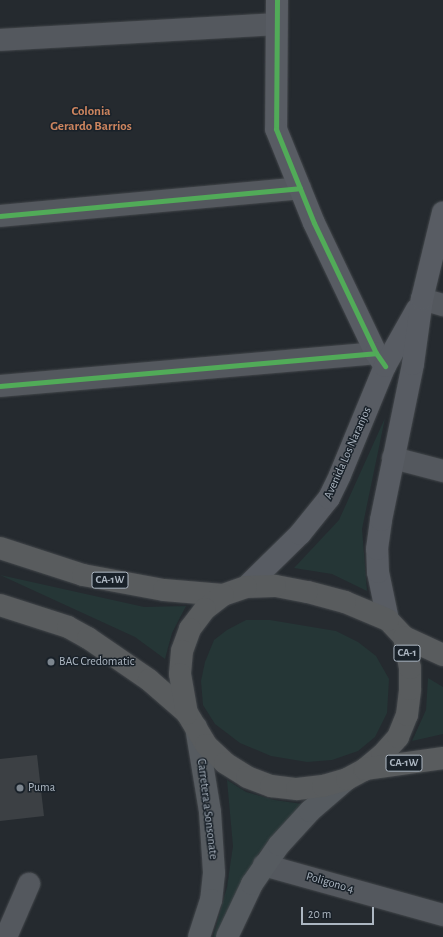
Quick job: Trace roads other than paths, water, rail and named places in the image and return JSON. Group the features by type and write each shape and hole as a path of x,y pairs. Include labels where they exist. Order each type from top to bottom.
{"highway":[{"name":"CA-1W","path":"0,548 83,575 164,590 223,595"},
{"name":"CA-1","path":"275,586 307,592 345,602 388,620 404,637 410,668 410,688 407,715 398,737 382,755 356,774 322,786 297,789 271,786 247,777 225,763 206,745 191,720 180,674 182,651 190,628 205,609 223,595 246,587 275,586"},
{"path":"0,605 68,627 88,638 149,680 191,720"},
{"path":"404,637 443,656"},
{"name":"CA-1W","path":"356,774 443,758"}],"main road":[{"path":"277,0 276,129 314,223 380,360"},
{"name":"Avenida Los Naranjos","path":"388,620 378,572 377,549 384,497 413,364 422,299 443,212"},
{"name":"Avenida Los Naranjos","path":"246,587 300,534 329,498 340,475 380,360 422,299"},
{"name":"Carretera a Sonsonate","path":"191,720 210,812 214,872 211,900 199,937"},
{"path":"227,937 252,884 264,865 292,829 325,796 356,774"}],"street":[{"path":"0,40 276,24"},
{"path":"0,216 300,188"},
{"path":"422,299 443,305"},
{"path":"0,386 380,360"},
{"path":"393,458 443,471"},
{"name":"Poligono 4","path":"264,865 443,915"},
{"path":"6,937 29,884"}],"place":[{"name":"BAC Credomatic","path":"51,662"},
{"name":"Puma","path":"20,788"}],"district":[{"name":"Colonia Gerardo Barrios","path":"91,120"}]}
